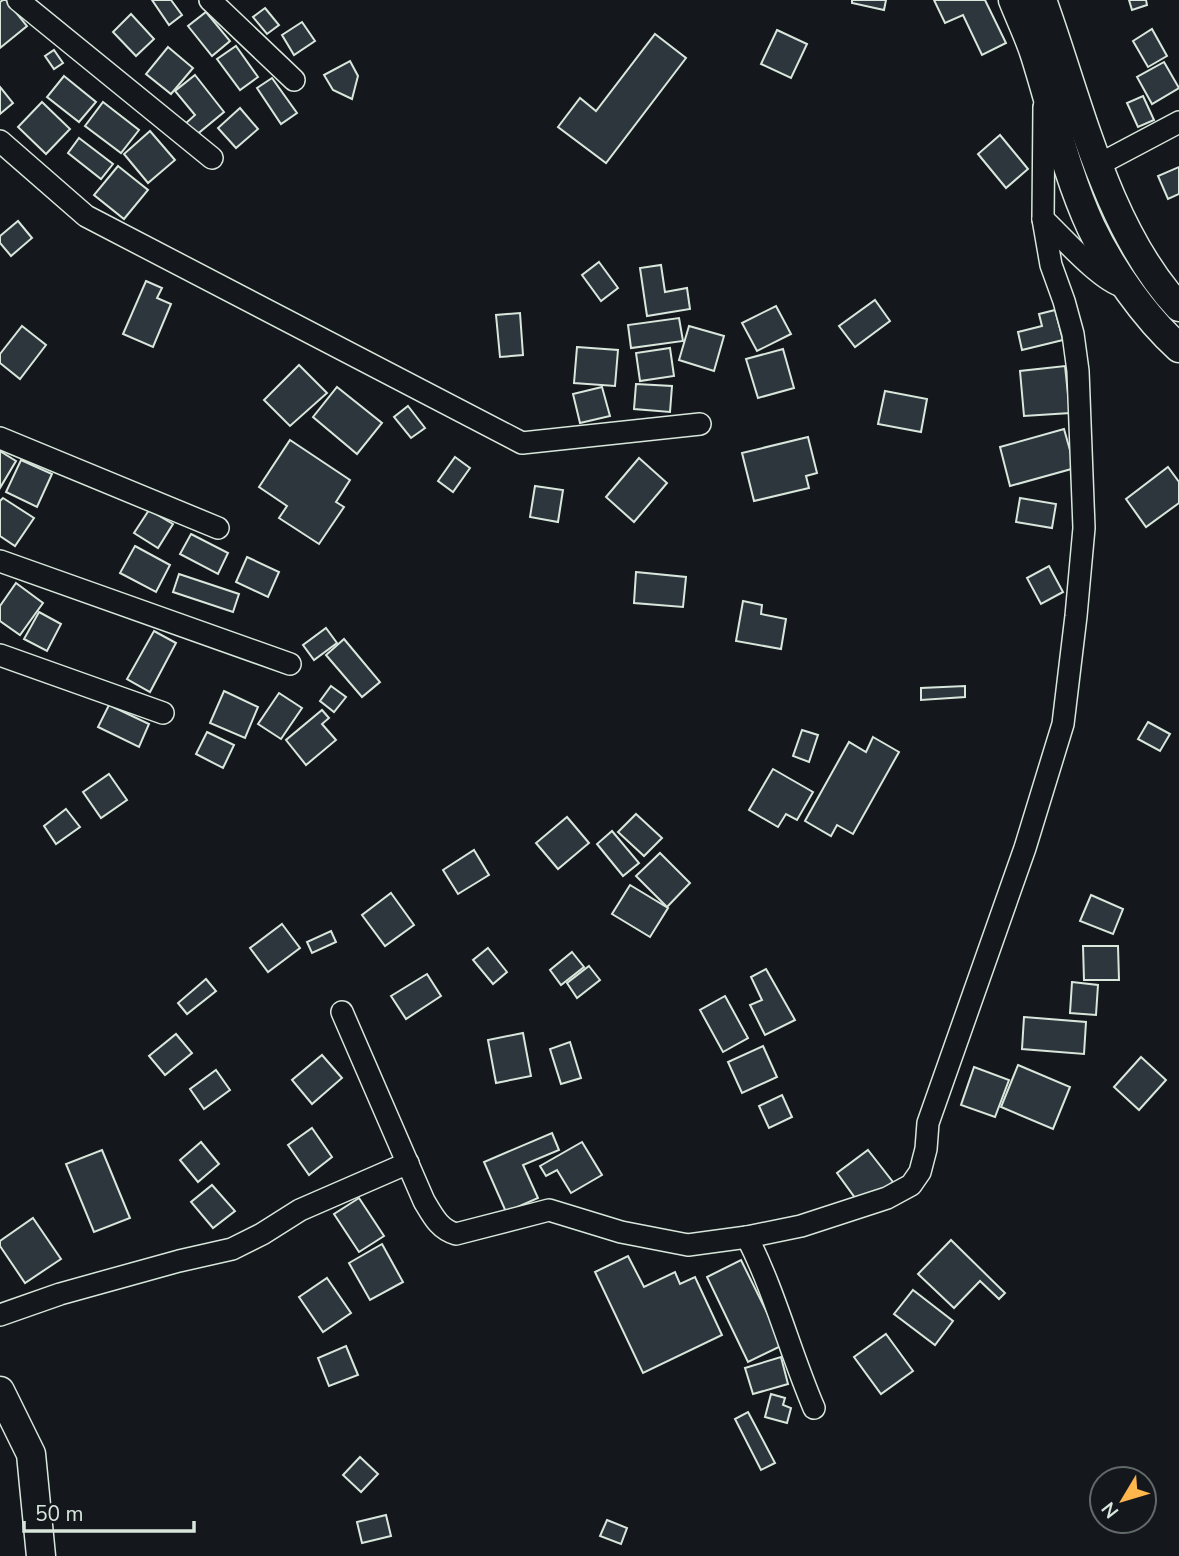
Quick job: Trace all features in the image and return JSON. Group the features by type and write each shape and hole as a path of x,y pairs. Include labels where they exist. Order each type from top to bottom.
{"main road":[{"path":"1013,0 1034,52 1091,227 1128,287 1179,348"},
{"path":"1042,0 1098,165 1132,243 1179,307"},
{"path":"0,1391 31,1454 41,1556"}],"street":[{"path":"18,0 212,158"},
{"path":"210,0 295,80"},
{"path":"342,1012 408,1163 435,1219 445,1231 456,1234 549,1210 621,1232 688,1245 801,1226 887,1198 911,1185 920,1172 926,1149 928,1123 1026,848 1063,724 1084,528 1078,371 1073,334 1051,265 1043,219 1044,87"},
{"path":"1098,165 1179,122"},
{"path":"0,141 86,216 522,443 700,424"},
{"path":"1043,219 1112,282 1128,287"},
{"path":"0,439 218,528"},
{"path":"0,561 290,664"},
{"path":"0,655 163,713"},
{"path":"0,1315 60,1294 232,1249 300,1210 408,1163"},
{"path":"747,1237 767,1279 796,1367 814,1408"}],"building":[{"path":"6,0 27,26 0,48 0,2"},
{"path":"152,0 171,0 182,15 169,25"},
{"path":"852,0 886,0 884,10 852,3"},
{"path":"934,0 985,0 1006,43 982,55 963,15 945,23"},
{"path":"1129,0 1146,0 1147,5 1132,10"},
{"path":"265,8 279,25 267,34 253,17"},
{"path":"206,12 230,41 212,56 188,26"},
{"path":"131,14 154,39 136,56 113,32"},
{"path":"302,22 315,41 294,55 282,35"},
{"path":"1152,29 1167,56 1148,67 1133,41"},
{"path":"777,30 807,44 791,78 761,64"},
{"path":"655,34 686,58 606,163 558,127 580,98 596,111"},
{"path":"236,46 258,77 240,90 217,59"},
{"path":"168,47 193,68 171,94 146,74"},
{"path":"54,50 63,63 54,69 45,56"},
{"path":"350,61 358,76 352,99 333,90 324,75"},
{"path":"1164,62 1179,88 1152,104 1137,77"},
{"path":"195,75 224,112 195,136 185,124 195,115 175,91"},
{"path":"64,76 96,102 79,122 47,97"},
{"path":"272,78 297,113 281,124 257,88"},
{"path":"0,87 13,103 0,114"},
{"path":"1143,96 1154,120 1138,127 1127,103"},
{"path":"42,102 70,129 46,154 18,127"},
{"path":"103,102 139,130 121,153 85,126"},
{"path":"240,108 258,129 236,148 218,128"},
{"path":"150,131 175,160 148,183 124,154"},
{"path":"1000,135 1028,169 1006,188 978,154"},
{"path":"79,138 113,164 101,179 68,153"},
{"path":"118,166 148,190 124,219 94,195"},
{"path":"1179,167 1179,194 1168,199 1158,176"},
{"path":"18,221 32,238 11,256 0,243 0,236"},
{"path":"599,262 618,288 601,301 582,275"},
{"path":"661,265 665,292 687,288 690,309 647,316 640,268"},
{"path":"146,281 162,288 157,298 171,304 153,347 123,334"},
{"path":"875,300 890,321 855,347 839,326"},
{"path":"776,306 791,334 757,351 742,323"},
{"path":"1055,310 1063,340 1022,350 1018,332 1042,326 1039,314"},
{"path":"520,313 523,355 500,357 496,315"},
{"path":"679,318 683,341 631,348 628,325"},
{"path":"22,326 46,345 20,379 0,363 0,354"},
{"path":"689,326 724,336 714,371 679,360"},
{"path":"577,347 618,350 615,386 574,383"},
{"path":"670,348 674,376 640,381 636,353"},
{"path":"783,349 794,388 758,398 746,359"},
{"path":"299,365 327,393 290,426 264,400"},
{"path":"1065,366 1070,413 1024,416 1020,371"},
{"path":"636,384 672,386 670,412 634,409"},
{"path":"337,387 382,423 357,454 313,417"},
{"path":"602,387 610,416 580,423 573,394"},
{"path":"885,391 927,399 921,432 878,424"},
{"path":"408,406 425,428 411,438 394,417"},
{"path":"1064,429 1075,468 1010,486 1000,447"},
{"path":"808,437 817,473 806,476 809,488 754,501 742,453"},
{"path":"290,440 350,480 336,502 344,507 319,544 279,518 287,506 259,487"},
{"path":"0,451 16,461 0,488"},
{"path":"455,457 470,468 453,492 438,481"},
{"path":"639,458 667,483 634,522 606,497"},
{"path":"21,460 52,474 37,507 6,492"},
{"path":"1168,467 1179,482 1179,503 1146,527 1126,499"},
{"path":"535,486 563,490 558,522 530,517"},
{"path":"3,498 34,518 15,546 0,536 0,501"},
{"path":"1020,498 1056,504 1052,528 1016,522"},
{"path":"149,510 173,524 158,548 134,533"},
{"path":"191,534 228,553 218,574 180,554"},
{"path":"135,546 170,565 156,592 120,573"},
{"path":"247,557 279,572 268,597 236,582"},
{"path":"1049,566 1063,592 1041,604 1027,578"},
{"path":"636,572 686,577 683,607 634,603"},
{"path":"179,574 239,594 233,612 173,592"},
{"path":"16,583 43,603 20,635 0,621 0,606"},
{"path":"743,601 762,605 761,614 786,619 781,649 736,641"},
{"path":"39,612 61,624 47,651 24,639"},
{"path":"326,628 337,643 314,660 303,645"},
{"path":"154,631 176,643 150,692 127,679"},
{"path":"344,639 380,682 362,697 326,655"},
{"path":"331,686 346,697 334,712 320,701"},
{"path":"965,686 965,697 921,700 921,688"},
{"path":"224,691 258,707 245,738 210,723"},
{"path":"279,693 302,708 281,739 258,724"},
{"path":"109,705 149,724 139,747 98,727"},
{"path":"322,710 329,718 322,724 336,740 306,765 286,740"},
{"path":"1148,722 1170,734 1160,751 1138,739"},
{"path":"802,730 818,735 809,762 793,756"},
{"path":"207,732 234,745 223,768 196,754"},
{"path":"873,737 899,752 853,834 837,825 831,836 805,821 849,742 866,752"},
{"path":"773,769 813,792 797,820 786,814 778,827 749,810"},
{"path":"109,774 127,800 101,818 83,792"},
{"path":"66,809 80,827 56,844 44,826"},
{"path":"636,814 662,838 644,856 618,832"},
{"path":"567,817 589,843 558,869 536,843"},
{"path":"612,831 639,863 623,876 597,844"},
{"path":"474,850 489,875 458,894 443,870"},
{"path":"660,853 690,883 667,907 636,876"},
{"path":"630,885 668,908 650,937 612,914"},
{"path":"391,893 414,925 385,946 362,915"},
{"path":"1091,895 1123,909 1113,934 1080,921"},
{"path":"282,924 300,948 268,972 250,948"},
{"path":"331,931 336,942 312,953 307,942"},
{"path":"1083,946 1118,946 1119,980 1084,980"},
{"path":"488,948 507,972 493,984 473,960"},
{"path":"572,952 584,967 561,985 550,970"},
{"path":"589,966 600,980 577,998 567,983"},
{"path":"766,969 795,1020 765,1035 750,1005 762,1000 751,977"},
{"path":"427,974 441,996 406,1019 391,996"},
{"path":"206,979 216,991 187,1014 178,1003"},
{"path":"1072,982 1098,985 1096,1015 1070,1013"},
{"path":"725,996 748,1038 723,1052 700,1010"},
{"path":"1024,1017 1086,1022 1084,1054 1022,1049"},
{"path":"523,1033 531,1076 496,1083 488,1040"},
{"path":"176,1034 192,1053 165,1075 149,1056"},
{"path":"570,1042 581,1078 561,1084 550,1049"},
{"path":"763,1046 777,1077 742,1093 728,1062"},
{"path":"322,1055 342,1078 312,1104 292,1080"},
{"path":"1141,1057 1166,1080 1139,1110 1114,1087"},
{"path":"1018,1065 1070,1087 1053,1129 1001,1107"},
{"path":"974,1067 1009,1080 995,1117 961,1105"},
{"path":"216,1070 230,1090 204,1109 190,1089"},
{"path":"782,1095 792,1117 769,1128 759,1106"},
{"path":"312,1128 332,1157 309,1175 288,1145"},
{"path":"552,1133 559,1150 523,1165 538,1198 506,1212 484,1162"},
{"path":"201,1142 219,1164 198,1182 180,1160"},
{"path":"582,1142 602,1175 571,1193 557,1170 546,1176 540,1166"},
{"path":"102,1150 130,1218 94,1232 66,1164"},
{"path":"868,1150 893,1182 861,1206 837,1173"},
{"path":"212,1185 235,1211 213,1228 191,1202"},
{"path":"359,1198 384,1236 359,1252 334,1214"},
{"path":"33,1218 61,1259 25,1283 0,1246 0,1241"},
{"path":"951,1240 1005,1293 999,1299 980,1281 954,1308 918,1274"},
{"path":"382,1244 403,1282 370,1300 349,1263"},
{"path":"628,1256 644,1287 675,1272 680,1284 695,1277 722,1335 643,1373 595,1272"},
{"path":"741,1260 783,1345 748,1362 707,1277"},
{"path":"327,1278 351,1313 323,1332 299,1297"},
{"path":"913,1290 953,1321 935,1345 894,1314"},
{"path":"886,1334 913,1371 881,1394 854,1357"},
{"path":"346,1346 358,1375 329,1386 318,1358"},
{"path":"781,1357 788,1384 753,1394 745,1368"},
{"path":"771,1394 785,1398 783,1405 791,1408 787,1423 765,1417"},
{"path":"748,1412 775,1463 761,1470 735,1419"},
{"path":"360,1457 378,1474 361,1492 343,1475"},
{"path":"386,1515 391,1536 362,1543 357,1522"},
{"path":"607,1520 627,1528 621,1544 600,1536"}]}
